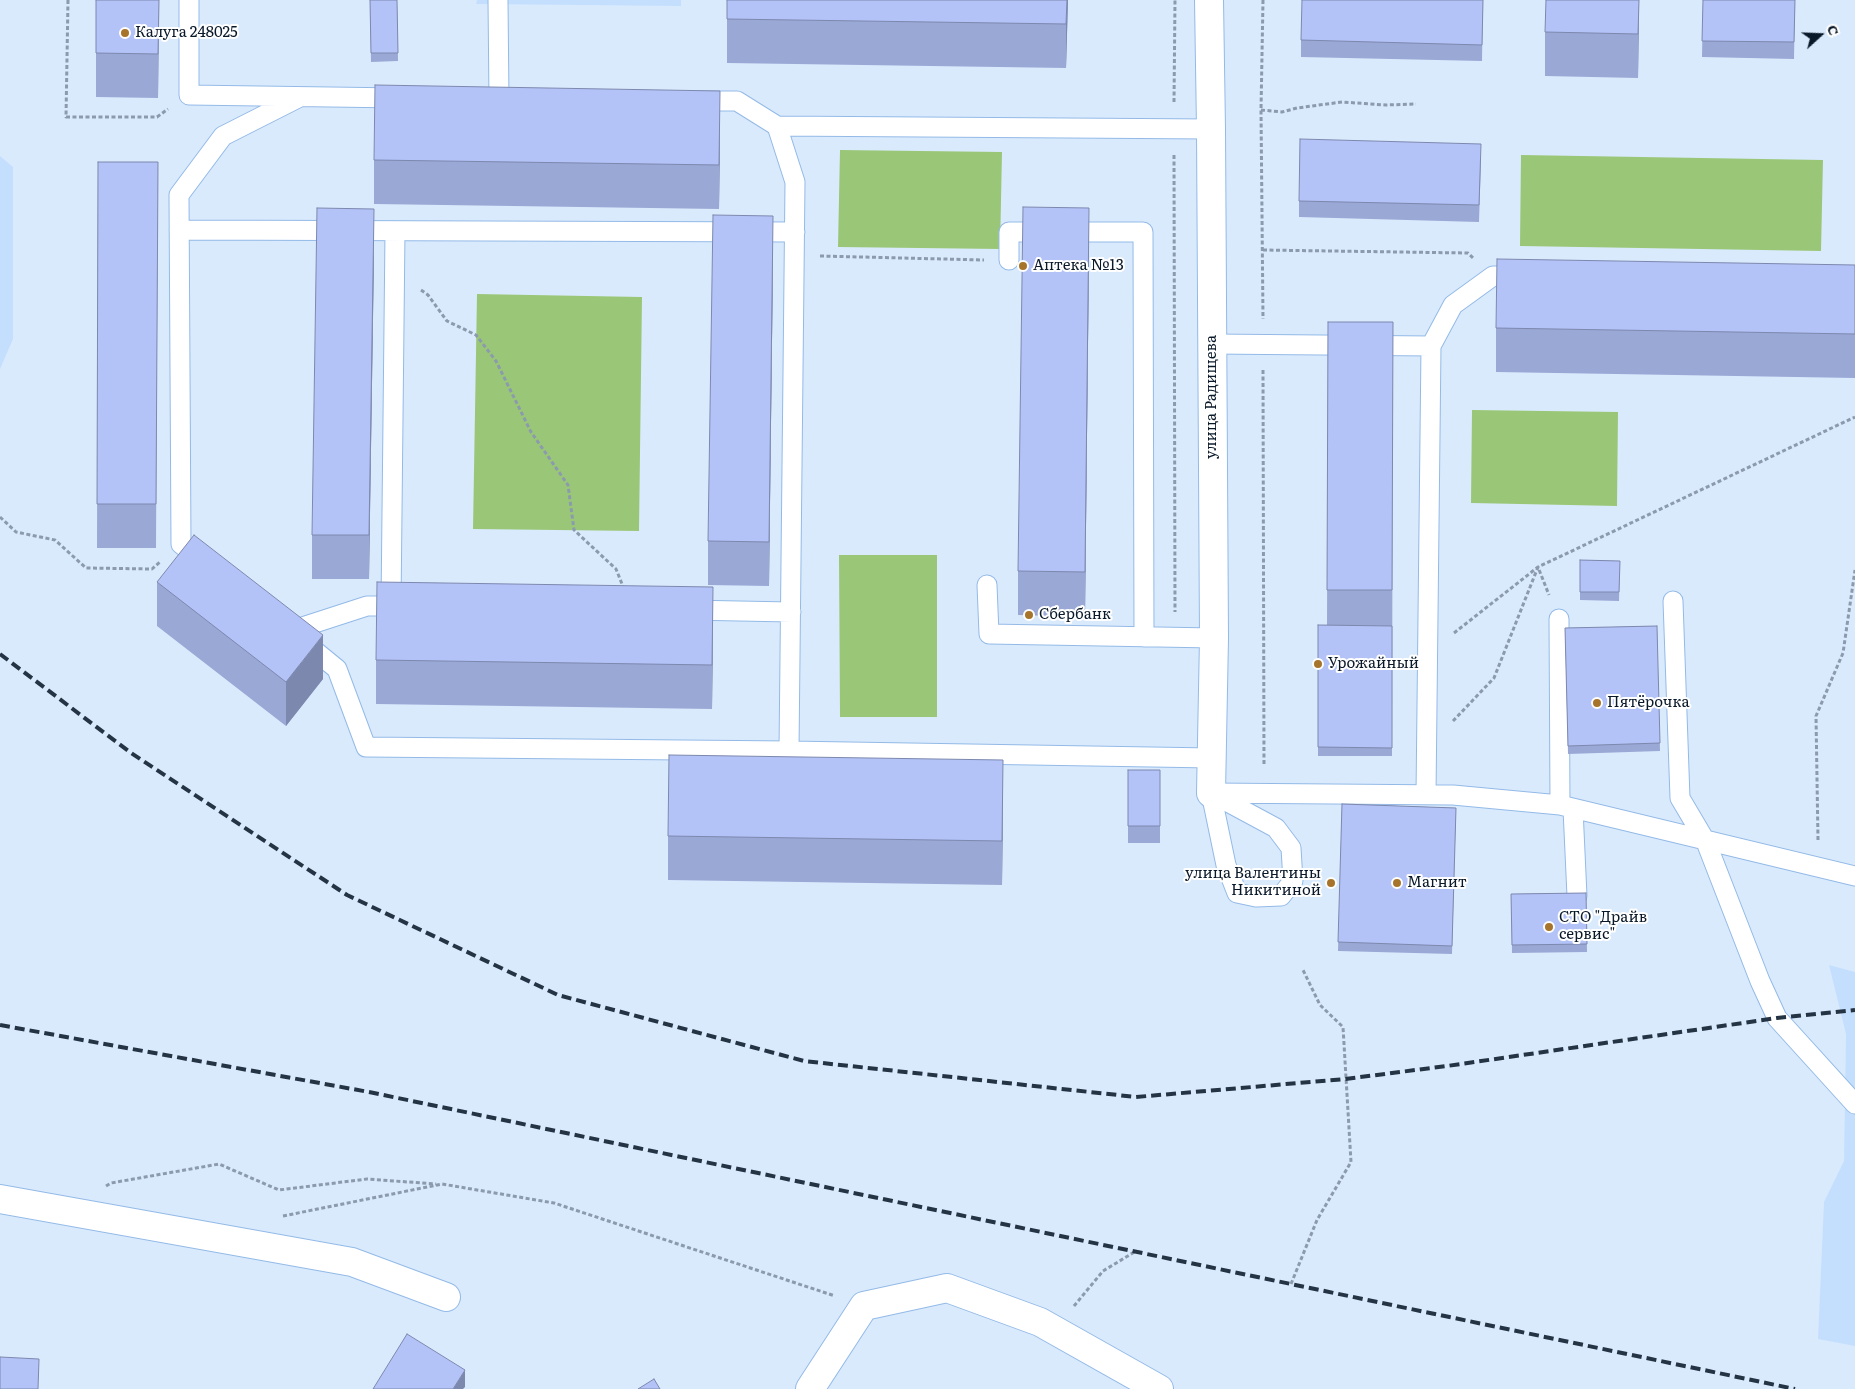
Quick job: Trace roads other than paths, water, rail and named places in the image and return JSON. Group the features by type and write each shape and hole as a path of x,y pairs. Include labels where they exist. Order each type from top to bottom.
{"street":[{"name":"улица Радищева","path":"1209,0 1214,638 1211,793"},
{"path":"0,1199 352,1262 446,1297"},
{"path":"810,1389 864,1306 947,1288 1040,1322 1154,1388"}],"lane":[{"path":"189,0 189,95 420,99"},
{"path":"498,0 499,100"},
{"path":"217,573 181,544 179,196 223,136 300,97"},
{"path":"479,100 519,100"},
{"path":"677,100 737,101 777,126 1211,129"},
{"path":"777,126 795,182 789,751"},
{"path":"180,230 795,232"},
{"path":"390,606 395,231"},
{"path":"1009,260 1009,232 1142,232 1144,637"},
{"path":"1426,795 1431,346 1452,305 1493,276 1542,275"},
{"path":"1212,344 1431,346"},
{"path":"987,585 989,634 1214,638"},
{"path":"1673,601 1680,798 1706,842 1760,981 1777,1018 1855,1104"},
{"path":"420,606 367,606 283,625 337,669 366,747 1212,758"},
{"path":"671,610 791,612"},
{"path":"1559,619 1567,807 1577,896"},
{"path":"1211,793 1453,795 1567,807 1706,842 1855,876"},
{"path":"1211,793 1276,828 1291,848 1293,882 1281,896 1256,897 1237,893 1226,866 1211,793"}],"railway":[{"path":"0,654 131,753 347,895 558,995 804,1061 1136,1097 1345,1079 1777,1018 1855,1010"},
{"path":"0,1025 369,1092 1795,1389"}],"place":[{"name":"Калуга 248025","path":"125,33"},
{"name":"Аптека №13","path":"1023,266"},
{"name":"Сбербанк","path":"1029,615"},
{"name":"Урожайный","path":"1318,664"},
{"name":"Пятёрочка","path":"1597,703"},
{"name":"улица Валентины Никитиной","path":"1331,883"},
{"name":"Магнит","path":"1397,883"},
{"name":"СТО \"Драйв сервис\"","path":"1549,927"}]}
